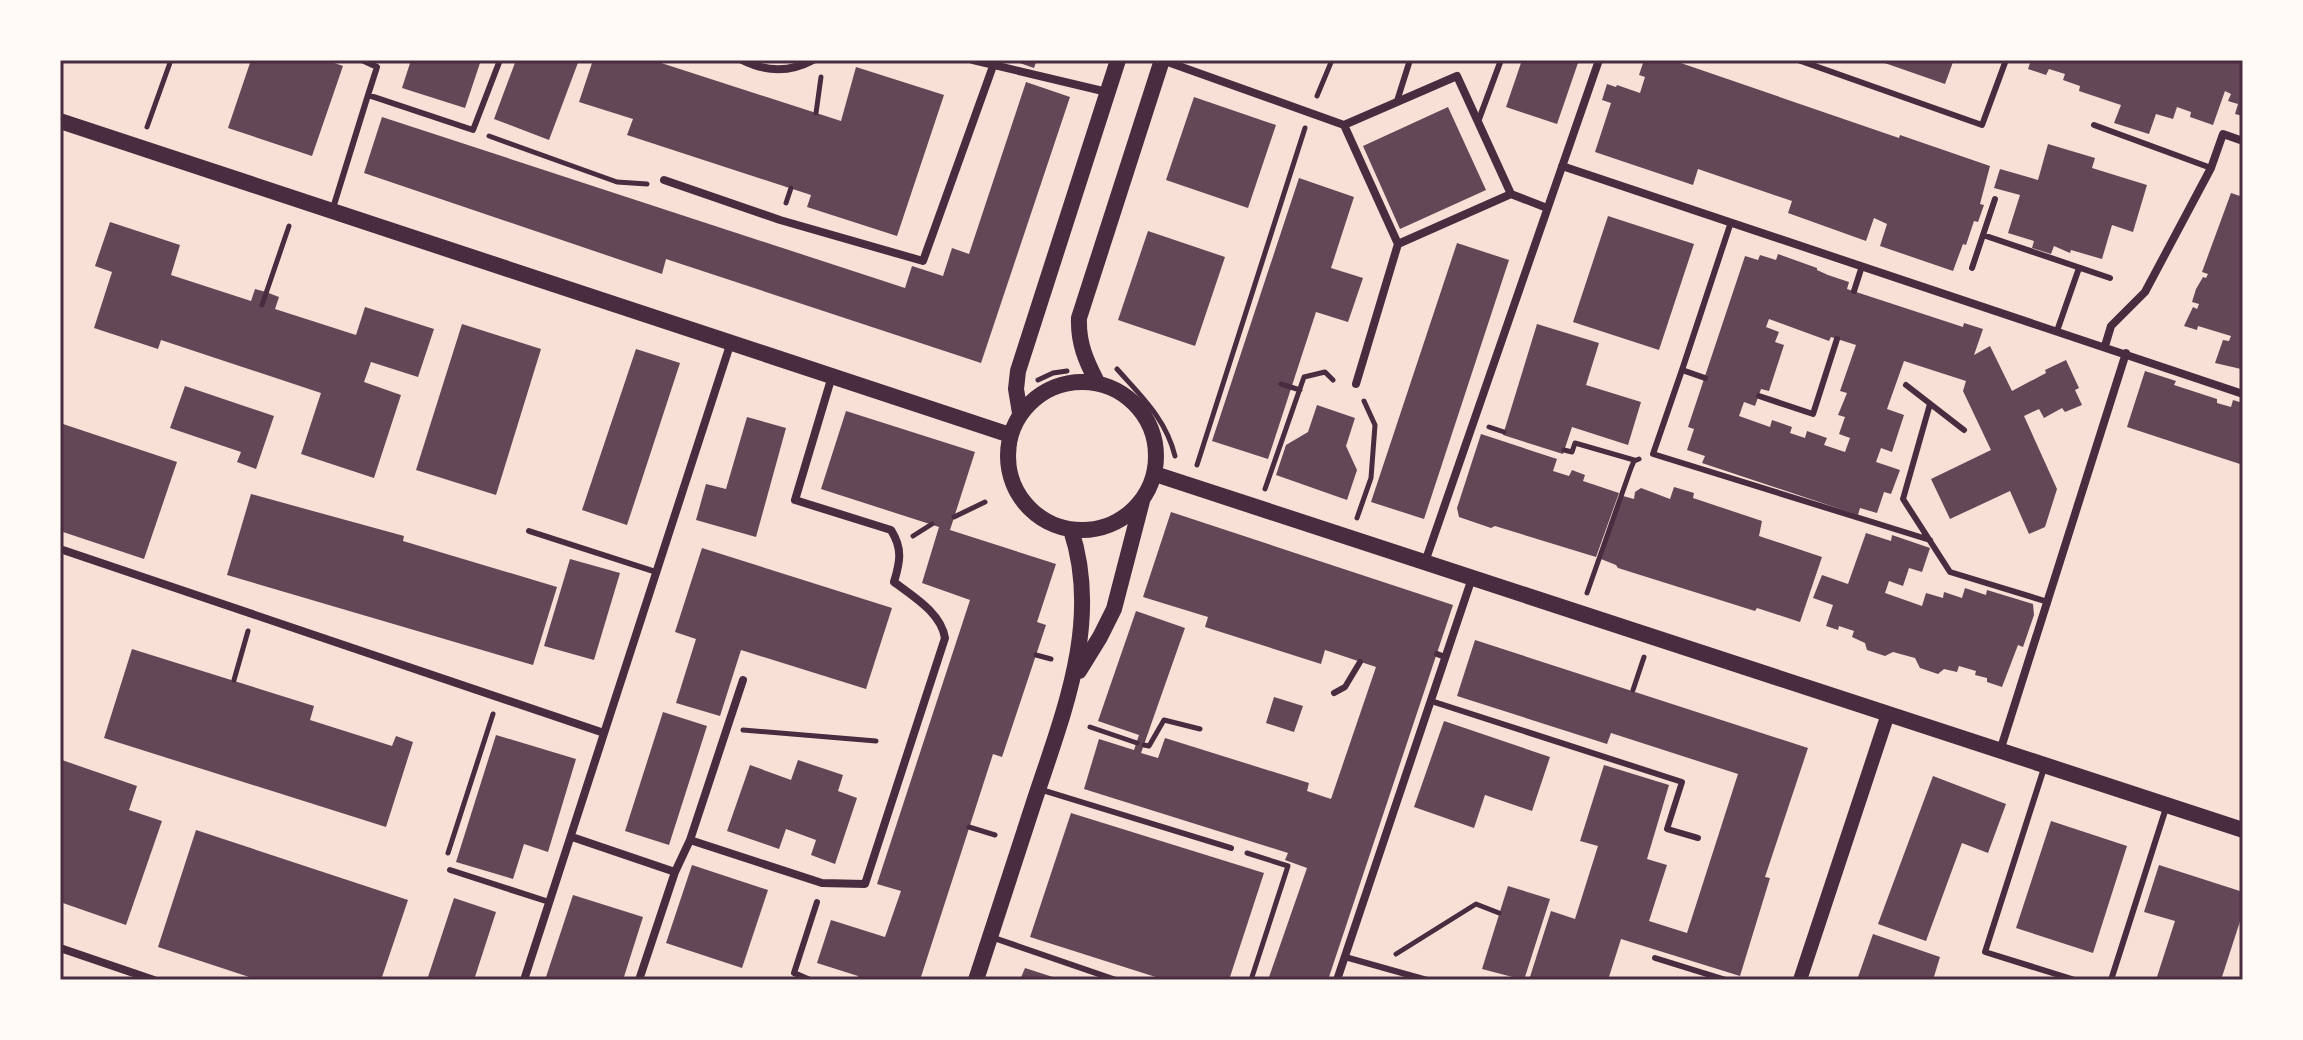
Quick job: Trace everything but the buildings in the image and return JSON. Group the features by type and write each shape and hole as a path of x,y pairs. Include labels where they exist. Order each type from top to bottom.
{"main road":[{"path":"1020,413 1016,389 1018,371 1118,60"},
{"path":"1097,382 1082,351 1079,318 1162,60"},
{"path":"60,121 1010,435"},
{"path":"1068,382 1097,382 1119,391 1138,406 1151,426 1162,476 1122,519 1097,529 1071,530 1041,519 1028,509 1019,496 1008,466 1010,435 1020,413 1041,393 1068,382"},
{"path":"1162,476 2243,830"},
{"path":"1074,679 1114,609 1142,501"},
{"path":"976,980 1074,679 1083,600 1080,557 1071,530"}],"street":[{"path":"742,60 757,67 779,71 813,60"},
{"path":"973,60 1108,92"},
{"path":"1162,60 1344,125 1457,76 1511,194 1547,208"},
{"path":"1424,562 1599,60"},
{"path":"664,180 780,220 923,261 993,66"},
{"path":"1344,125 1398,244 1356,384"},
{"path":"2105,346 2111,326 2145,292 2211,168 2223,134 2243,141"},
{"path":"1562,166 2243,394"},
{"path":"1398,244 1511,194"},
{"path":"524,980 731,342"},
{"path":"2000,751 2126,353"},
{"path":"690,840 822,883 865,884 945,638 943,624 894,582 900,561 900,545 891,530 795,500 832,376"},
{"path":"60,549 604,733"},
{"path":"1337,980 1431,701 1441,655 1472,577"},
{"path":"639,980 743,680"},
{"path":"1800,980 1888,714"},
{"path":"572,837 675,872"},
{"path":"60,948 154,980"}],"lane":[{"path":"332,211 377,67 362,60"},
{"path":"368,95 473,130 500,60"},
{"path":"1397,101 1410,60"},
{"path":"1478,122 1501,60"},
{"path":"1798,60 1982,125 2006,60"},
{"path":"2094,125 2211,168"},
{"path":"1972,268 1995,199"},
{"path":"1731,222 1653,454 1930,540"},
{"path":"1983,235 2110,278"},
{"path":"1854,291 1862,266"},
{"path":"2057,331 2079,268"},
{"path":"1759,396 1813,414 1837,339"},
{"path":"1682,370 1705,378"},
{"path":"1906,385 1964,430"},
{"path":"1930,404 1903,499 1950,572 2048,602"},
{"path":"529,531 656,572"},
{"path":"1334,693 1345,687 1360,662"},
{"path":"1431,701 1682,782 1667,829 1698,838"},
{"path":"2045,765 1985,952 2075,980"},
{"path":"1038,789 1231,848"},
{"path":"2111,980 2167,805"},
{"path":"450,870 549,902"},
{"path":"810,980 794,973 817,902"},
{"path":"990,936 1116,980"},
{"path":"1345,957 1427,980"},
{"path":"1655,958 1726,980"}],"path":[{"path":"142,138 171,60"},
{"path":"1191,485 1310,113 1332,60"},
{"path":"816,113 818,101"},
{"path":"473,130 617,182 678,185"},
{"path":"788,197 791,188"},
{"path":"262,305 289,226"},
{"path":"1111,361 1151,406 1171,441 1175,457 1162,476"},
{"path":"1227,366 1236,369"},
{"path":"1271,473 1304,377 1325,372 1333,380"},
{"path":"1281,384 1300,390"},
{"path":"1356,384 1375,425 1371,478 1361,505"},
{"path":"1564,450 1572,452 1575,443 1634,461"},
{"path":"1580,613 1631,468"},
{"path":"954,517 985,502"},
{"path":"234,680 254,615"},
{"path":"1633,690 1651,636"},
{"path":"1036,655 1051,659"},
{"path":"448,854 498,698"},
{"path":"1144,745 1154,742 1164,720 1200,729"},
{"path":"1090,727 1137,743"},
{"path":"741,730 876,741"},
{"path":"969,827 995,835"},
{"path":"1242,852 1288,866 1251,980"},
{"path":"1377,966 1476,904 1499,913"}]}
